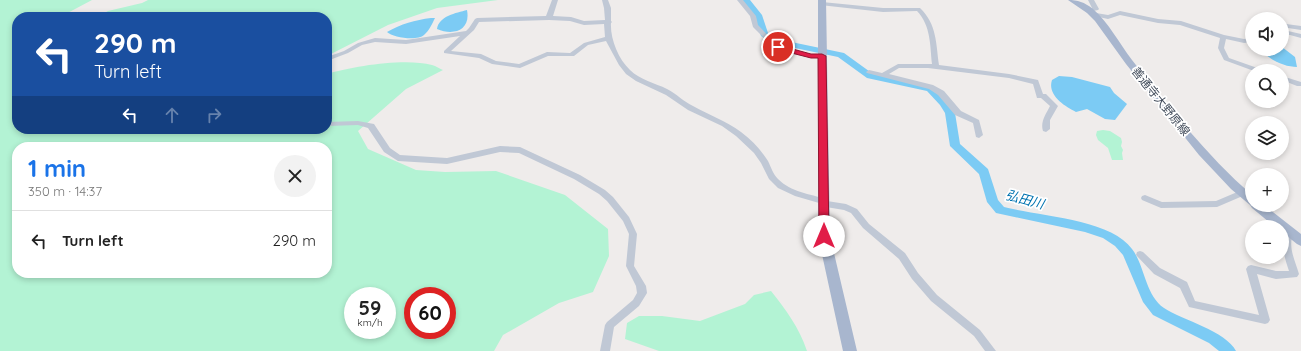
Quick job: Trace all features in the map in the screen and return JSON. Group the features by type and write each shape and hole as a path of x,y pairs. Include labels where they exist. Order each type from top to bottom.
{"main road":[{"name":"善通寺大野原線","path":"1072,0 1094,13 1125,57 1211,164 1245,196"},
{"path":"822,2 824,236 850,351"},
{"path":"1265,212 1301,241"}],"street":[{"path":"548,18 555,0"},
{"path":"604,0 608,8 608,38 625,70 632,76 670,93 692,110 730,127 756,150 765,162 776,182 793,192 823,203 846,207 854,211 866,226 902,256 915,276 934,298 977,332 991,351"},
{"path":"740,0 753,16 755,26 773,44 788,51 811,56 822,53"},
{"path":"1091,0 1094,2 1096,9 1094,13 1108,17 1120,13 1158,22 1181,23 1223,37 1245,41"},
{"path":"822,2 879,9 918,9 922,12 933,34 936,67"},
{"path":"608,38 586,44 572,55 547,54 520,66 494,63 481,56 446,52 472,29 476,20 548,18 571,19 584,23 609,22"},
{"path":"1289,26 1301,28"},
{"path":"332,57 346,52 360,44 375,40 406,42 467,33"},
{"path":"1289,34 1301,36"},
{"path":"1223,37 1221,48 1226,59 1245,65"},
{"path":"883,75 898,66 928,66 1009,76 1036,82 1040,96 1043,96 1054,106 1048,116 1045,125 1046,129"},
{"path":"869,72 925,84 936,90 958,113 976,122 979,135"},
{"path":"1289,80 1299,84"},
{"path":"332,124 358,123 371,126 387,150 398,158 408,160 446,161 500,149 520,150 578,177 602,192 626,219 633,234 630,266 641,286 642,293 636,303 610,325 605,351"},
{"path":"1145,198 1161,205 1217,204 1242,194"},
{"path":"1140,255 1158,271 1184,285 1192,304 1265,320 1252,269 1276,275 1294,274 1286,243 1287,236 1290,232"}],"green space":[{"path":"0,0 92,0 69,12 12,12 12,134 332,134 332,73 365,66 408,62 433,65 443,70 406,89 358,131 368,149 416,170 445,172 496,171 565,195 608,229 609,256 593,292 559,303 503,335 494,351 0,351"},
{"path":"148,0 498,0 437,8 388,25 332,53 332,12 106,12 142,3"},
{"path":"1097,131 1110,131 1121,138 1123,160 1112,160 1108,148 1098,140 1096,135"},
{"path":"771,291 796,326 807,351 659,351 625,339 627,323 639,316 662,316 700,321 745,304 754,295"}],"water":[{"path":"467,10 468,17 466,23 460,30 449,32 437,29 438,25 444,18"},
{"path":"435,18 427,32 421,37 406,38 394,36 387,32 408,23"},
{"path":"1289,52 1295,57 1297,67 1289,66 1289,64 1282,64 1272,60 1268,56 1289,56"},
{"path":"1059,76 1072,77 1110,87 1114,93 1127,104 1115,120 1105,119 1087,109 1076,112 1066,107 1054,95 1051,85 1052,80"}],"waterway":[{"name":"弘田川","path":"745,0 758,15 764,34 774,41 841,55 870,76 930,89 944,103 950,113 955,146 984,172 993,202 1000,210 1086,228 1107,235 1119,243 1128,252 1148,298 1158,311 1214,339 1229,351"}],"route":[{"path":"778,47 788,51 811,56 822,56 824,127 824,236"}]}
